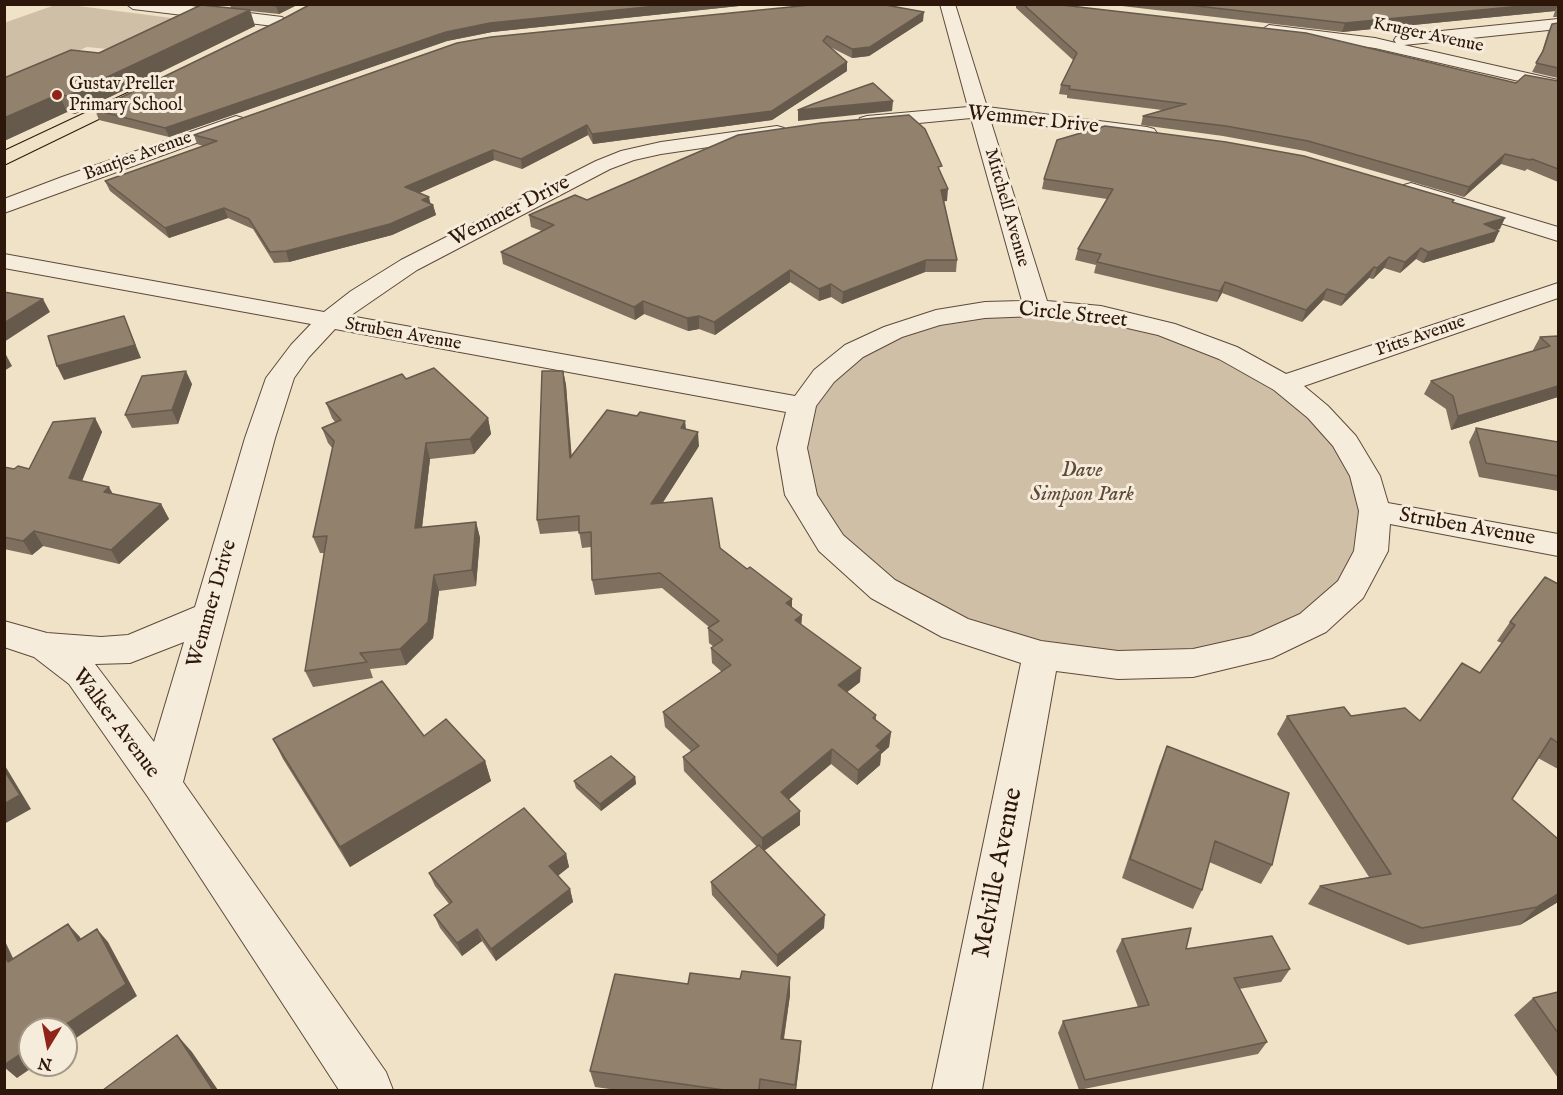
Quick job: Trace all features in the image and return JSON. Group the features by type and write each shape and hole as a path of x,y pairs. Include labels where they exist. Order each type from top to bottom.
{"main road":[{"path":"250,38 300,13"},
{"path":"4,159 154,85"}],"street":[{"path":"134,4 282,22"},
{"name":"Mitchell Avenue","path":"947,4 1036,308"},
{"path":"1375,43 1558,24"},
{"name":"Kruger Avenue","path":"1254,28 1375,43 1558,85"},
{"name":"Wemmer Drive","path":"843,124 978,112 1168,136"},
{"name":"Bantjes Avenue","path":"4,207 69,181 248,118"},
{"name":"Wemmer Drive","path":"162,785 260,438 280,378 300,351 328,321 360,296 409,265 603,165 628,155 660,148 797,129"},
{"path":"1390,183 1558,234"},
{"name":"Struben Avenue","path":"4,261 802,406"},
{"name":"Pitts Avenue","path":"1284,384 1558,290"},
{"name":"Circle Street","path":"1036,308 1101,314 1166,329 1228,352 1284,384 1318,412 1346,442 1365,476 1375,511 1371,551 1351,590 1313,623 1260,648 1193,663 1129,665 1041,655 955,628 883,589 831,543 801,495 792,448 802,406 824,376 854,351 892,332 936,318 985,310 1036,308"},
{"name":"Struben Avenue","path":"1375,511 1558,544"},
{"path":"47,647 101,651 130,649 210,615"},
{"name":"Walker Avenue","path":"4,634 47,647 82,674 162,785"},
{"name":"Melville Avenue","path":"957,1090 1041,655"},
{"path":"162,785 368,1090"}],"green space":[{"path":"63,4 249,28 137,52 87,47 5,82 4,23"},
{"name":"Dave Simpson Park","path":"1008,314 1075,316 1143,328 1209,350 1275,386 1326,433 1349,469 1360,507 1356,545 1338,581 1303,613 1279,627 1251,637 1190,652 1120,655 1000,634 915,598 852,552 815,500 803,450 814,405 844,368 889,340 945,322"}],"building":[{"path":"311,4 676,4 490,23 446,32 165,128 95,110"},
{"path":"820,4 880,4 924,12 870,47 852,49 827,36 823,41 847,62 772,111 592,134 587,125 521,159 493,150 405,187 429,197 422,200 433,205 390,224 286,251 270,252 249,219 224,208 165,228 105,181 217,141 194,135 457,43 491,37"},
{"path":"1023,4 1053,4 1306,33 1516,83 1525,75 1558,81 1558,169 1532,159 1505,154 1469,187 1308,141 1226,126 1143,116 1186,104 1069,89 1070,86 1061,85 1077,53"},
{"path":"1180,4 1542,4 1345,23"},
{"path":"201,5 250,10 67,96 59,94 4,118 4,78 71,50 99,53"},
{"path":"1558,23 1558,68 1536,63 1543,51 1552,24"},
{"path":"873,83 893,101 798,110 813,104"},
{"path":"909,115 925,129 942,166 938,167 948,189 941,190 957,260 926,260 843,292 831,284 819,289 790,270 714,322 699,316 687,318 643,301 634,307 501,252 554,225 529,215 575,195 587,200 738,135 821,123"},
{"path":"1105,126 1226,142 1304,156 1454,200 1452,202 1505,218 1484,224 1499,231 1428,252 1421,248 1405,262 1389,257 1377,268 1374,267 1346,295 1327,289 1306,310 1225,282 1220,291 1097,262 1101,254 1078,249 1113,189 1044,179 1057,140"},
{"path":"4,292 43,299 4,323"},
{"path":"124,316 135,345 57,366 48,336"},
{"path":"1558,336 1558,386 1458,416 1453,396 1431,381 1550,346 1540,337"},
{"path":"434,368 488,418 470,439 426,443 415,528 476,522 472,570 434,575 428,622 400,649 360,653 367,662 305,671 327,536 313,537 334,441 322,428 341,420 326,403 402,374 406,379"},
{"path":"186,371 172,410 125,415 142,376"},
{"path":"542,371 563,371 570,458 607,410 637,416 640,412 685,421 681,428 698,432 651,504 712,498 720,548 747,569 750,567 792,599 786,603 802,615 795,620 861,668 838,685 876,715 873,718 891,732 876,746 881,750 858,770 832,749 781,792 800,811 762,838 683,757 699,746 663,712 731,665 711,648 723,640 708,628 719,621 660,573 592,580 591,532 579,533 579,516 537,520"},
{"path":"95,418 69,478 109,487 104,492 161,504 111,550 34,531 23,541 4,537 4,467 14,469 18,466 29,469 53,422"},
{"path":"1476,428 1558,442 1558,476 1486,463"},
{"path":"1545,577 1558,584 1558,743 1551,738 1512,799 1558,839 1558,894 1537,907 1422,928 1320,886 1391,874 1287,716 1344,707 1351,716 1405,708 1420,721 1462,663 1480,673 1515,625 1510,622"},
{"path":"382,681 424,736 446,719 485,761 340,847 273,739"},
{"path":"1167,746 1289,793 1272,865 1215,841 1202,890 1130,859"},
{"path":"611,756 635,777 600,804 574,781"},
{"path":"4,770 20,795 4,804"},
{"path":"524,808 566,854 549,866 570,889 491,949 477,929 457,943 434,915 452,902 429,873"},
{"path":"759,845 825,915 777,955 711,882"},
{"path":"68,924 78,941 97,929 126,984 77,1017 18,1017 18,1056 4,1065 4,955 8,962"},
{"path":"1191,928 1186,949 1272,936 1290,969 1234,978 1267,1042 1085,1080 1063,1021 1149,1005 1122,939"},
{"path":"742,971 790,977 781,1039 801,1041 795,1085 760,1079 759,1090 724,1090 590,1071 615,974 688,984 690,973 740,979"},
{"path":"1558,992 1558,1033 1533,998"},
{"path":"177,1035 213,1090 103,1090"}],"place":[{"name":"Gustav Preller Primary School","path":"57,95"}]}
